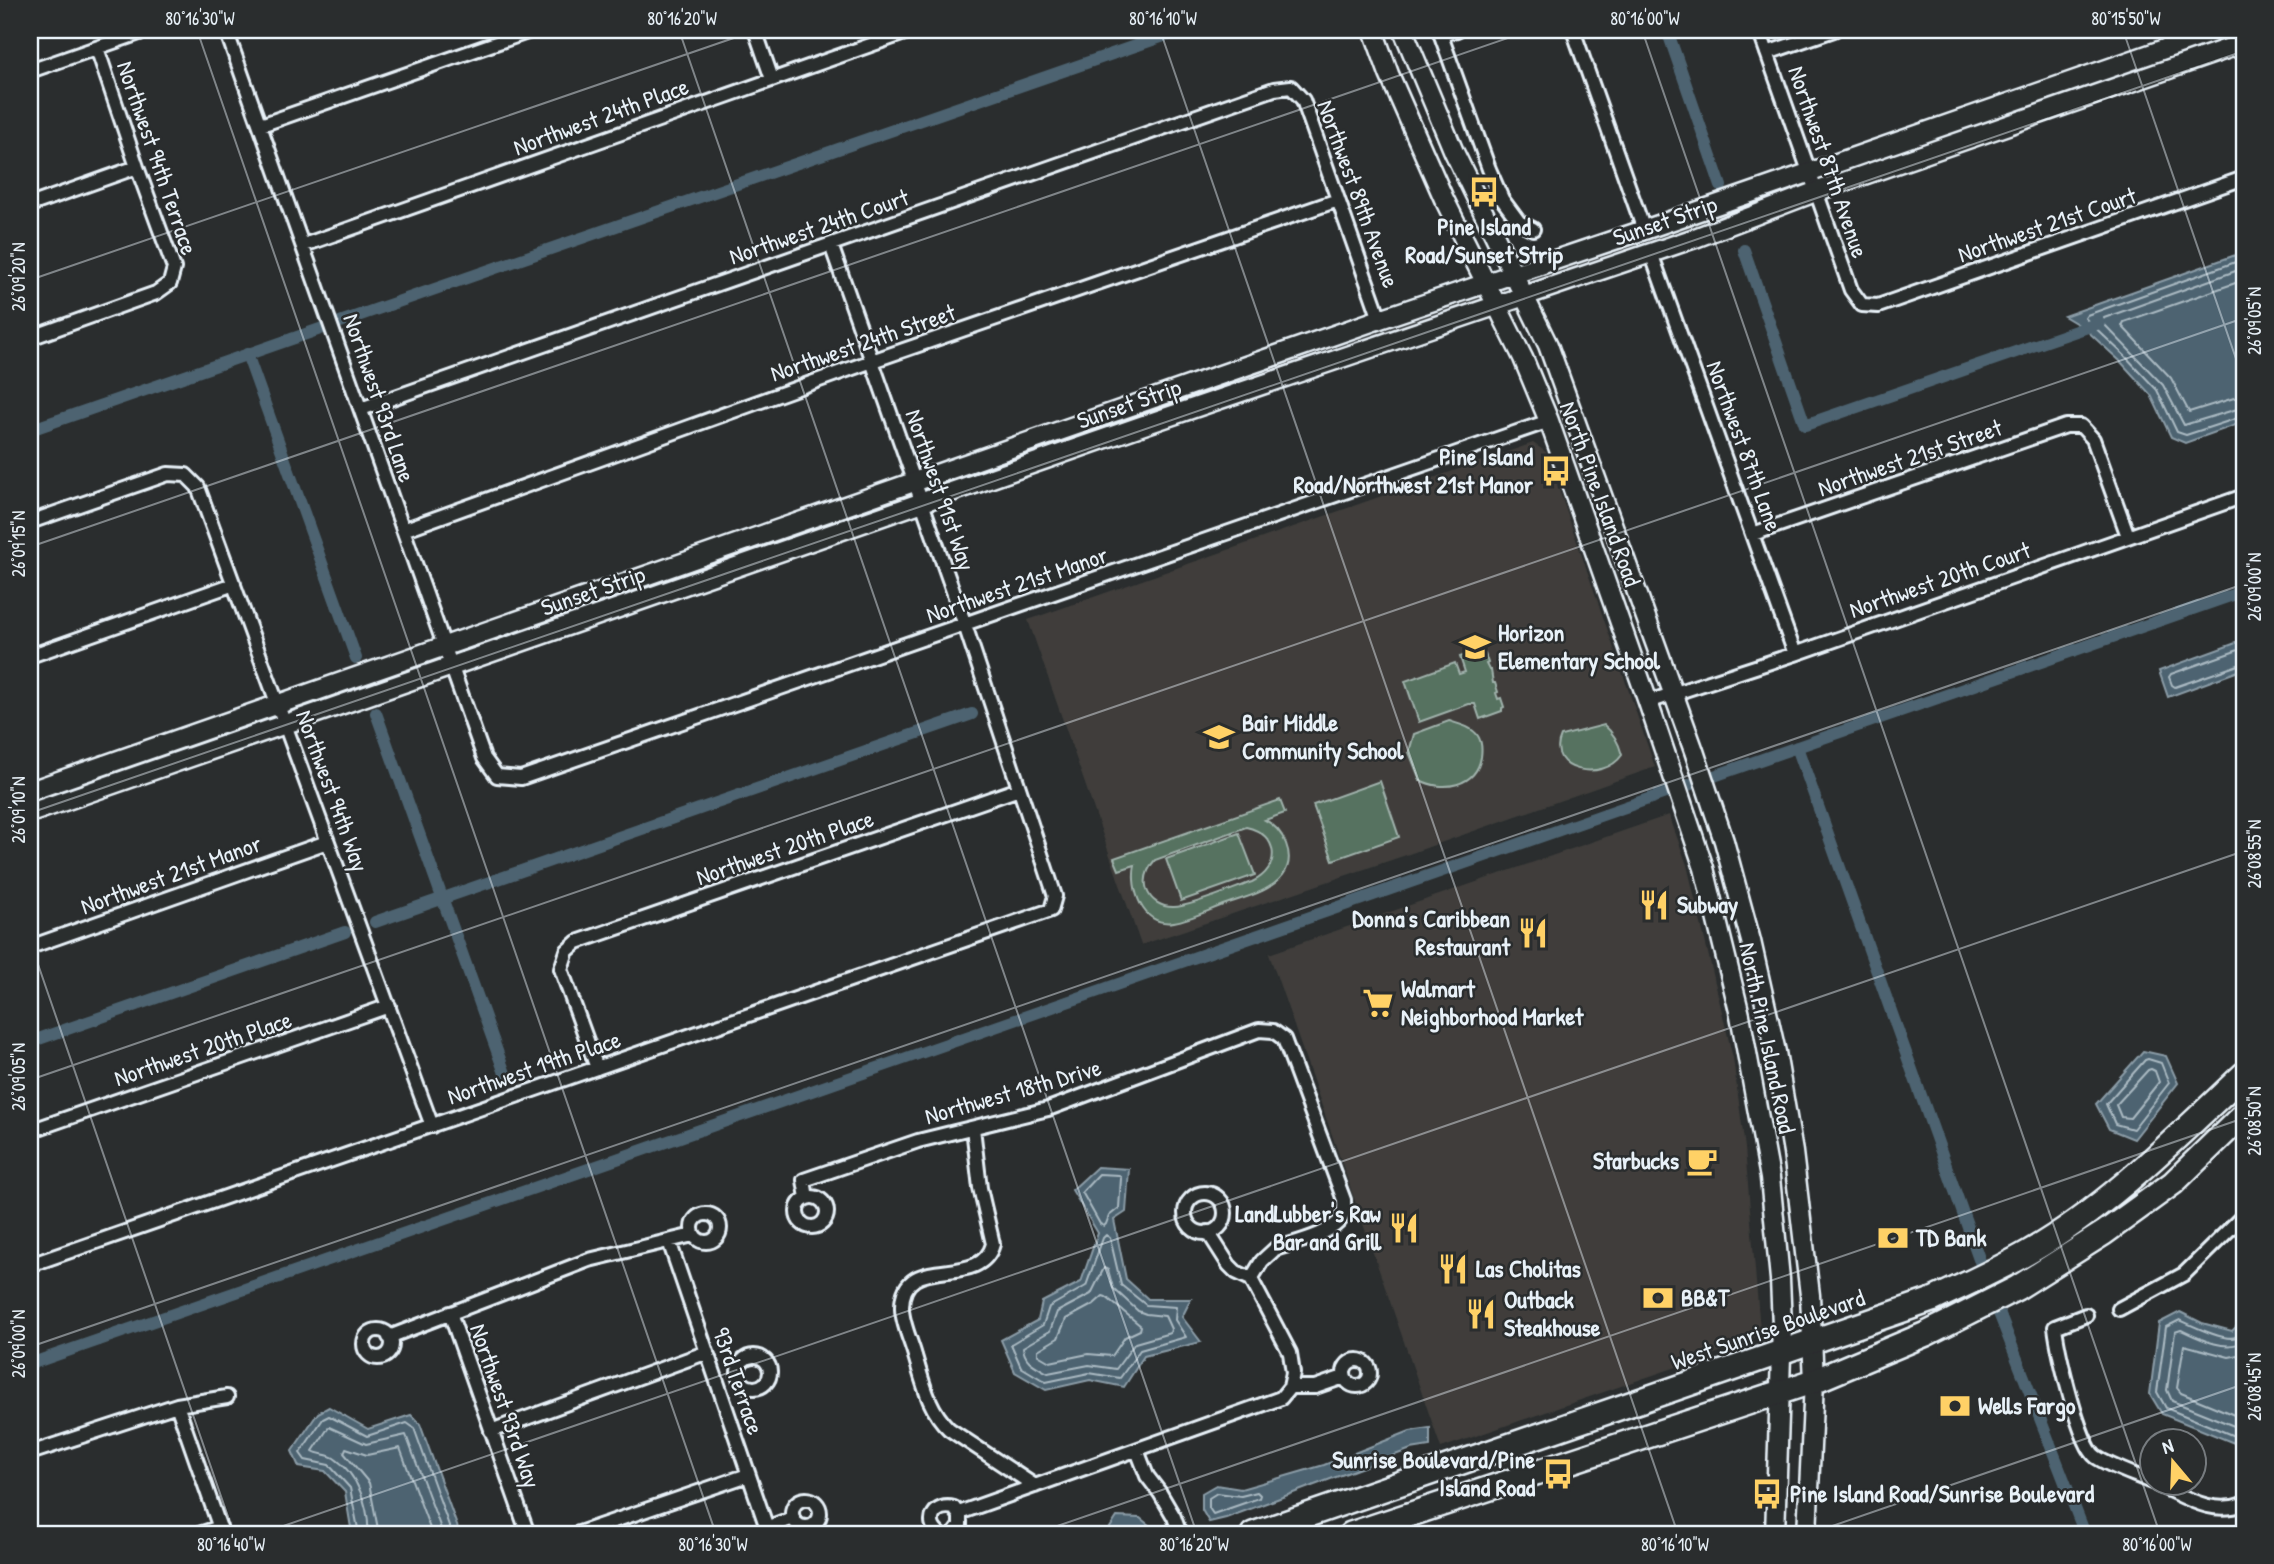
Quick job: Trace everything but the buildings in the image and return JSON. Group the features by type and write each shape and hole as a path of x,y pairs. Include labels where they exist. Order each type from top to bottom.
{"highway":[{"name":"West Sunrise Boulevard","path":"1253,1534 1932,1300 2016,1259 2096,1207 2147,1164 2244,1074"},
{"path":"1351,1534 1814,1381 1926,1334 2017,1288 2104,1233 2173,1183 2244,1114"}],"street":[{"path":"30,68 148,30"},
{"name":"Northwest 93rd Lane","path":"226,30 484,758 498,776"},
{"path":"261,125 533,30"},
{"path":"755,30 772,79"},
{"name":"Northwest 24th Place","path":"303,245 914,30"},
{"name":"North Pine Island Road","path":"1373,30 1389,74 1444,199 1523,358 1549,421 1704,868 1753,1076 1770,1178 1780,1279 1782,1353 1775,1534"},
{"name":"North Pine Island Road","path":"1403,30 1454,152 1548,345 1694,751 1724,841 1751,941 1776,1052 1807,1258 1814,1342 1807,1534"},
{"path":"1457,30 1440,33 1489,169 1502,199 1519,222 1533,229"},
{"path":"1573,30 1644,230"},
{"name":"Northwest 87th Avenue","path":"1759,30 1851,290 1863,305"},
{"path":"1767,53 1834,30"},
{"name":"Sunset Strip","path":"30,792 1486,282 1644,230 2219,30"},
{"name":"Sunset Strip","path":"30,813 922,502 1651,253 1815,192 2244,43"},
{"name":"Northwest 94th Terrace","path":"30,338 156,293 170,283 174,268 97,47"},
{"name":"Northwest 89th Avenue","path":"1291,87 1303,100 1380,319"},
{"name":"Northwest 24th Court","path":"361,409 1274,89 1291,87"},
{"path":"30,205 137,167"},
{"name":"Northwest 21st Court","path":"1863,305 1878,306 2244,178"},
{"name":"Northwest 24th Street","path":"403,530 872,361 1338,200"},
{"name":"Northwest 91st Way","path":"831,245 965,625 1055,896 1051,910"},
{"name":"Northwest 87th Lane","path":"1651,253 1795,654"},
{"name":"Northwest 21st Manor","path":"498,776 521,778 1549,421"},
{"name":"Northwest 21st Street","path":"1753,534 2066,426 2081,425 2093,439 2128,536"},
{"name":"Northwest 94th Way","path":"30,522 168,474 186,475 198,487 432,1126"},
{"name":"Northwest 20th Court","path":"1648,702 1795,654 2244,496"},
{"path":"30,656 234,584"},
{"name":"Northwest 20th Place","path":"597,1068 561,969 568,951 577,942 1019,789"},
{"name":"Northwest 21st Manor","path":"30,947 327,842"},
{"name":"Northwest 19th Place","path":"30,1265 1051,910"},
{"name":"Northwest 20th Place","path":"30,1131 389,1006"},
{"name":"Northwest 18th Drive","path":"807,1198 804,1180 918,1141 1048,1109 1259,1030 1273,1031 1284,1039 1344,1200 1344,1210 1343,1216 1332,1229 1275,1249 1268,1254 1251,1279"},
{"path":"973,1128 980,1188 993,1244 990,1253 975,1266 915,1278 904,1291 902,1311 928,1400 938,1418 949,1429 1035,1486"},
{"path":"2119,1309 2184,1274 2244,1215"},
{"path":"958,1513 1281,1398 1290,1387 1293,1373 1290,1353 1251,1279 1236,1272 1229,1265 1208,1232"},
{"path":"450,1313 589,1260 694,1235"},
{"name":"93rd Terrace","path":"669,1241 767,1531"},
{"name":"Northwest 93rd Way","path":"389,1337 450,1313 528,1534"},
{"path":"2086,1315 2055,1327 2058,1350 2081,1431 2094,1456 2138,1476"},
{"path":"491,1431 705,1353"},
{"path":"716,1386 739,1377"},
{"path":"1290,1387 1315,1387 1344,1377"},
{"path":"30,1453 177,1405 228,1397"},
{"path":"177,1405 221,1531 200,1534"},
{"path":"1137,1450 1147,1476 1174,1517 1180,1534"},
{"path":"576,1534 748,1475"},
{"path":"2187,1498 2213,1509 2244,1504"},
{"path":"939,1534 932,1525 932,1516 939,1508 949,1507 958,1513 961,1526 954,1534"},
{"path":"767,1531 793,1518"}],"shaded area":[{"path":"1533,443 1546,452 1655,767 1141,945 1028,620"},
{"path":"1669,815 1687,865 1733,1058 1745,1148 1760,1330 1752,1341 1441,1448 1269,954"}],"green space":[{"path":"1480,651 1485,654 1486,664 1491,670 1498,699 1501,698 1504,707 1502,711 1480,719 1475,704 1469,704 1419,722 1405,681 1455,663 1459,674 1465,672 1460,657"},
{"path":"1449,721 1469,728 1478,736 1482,749 1478,767 1465,781 1457,784 1429,784 1420,780 1409,752 1414,734"},
{"path":"1604,725 1616,738 1622,755 1613,764 1590,771 1568,765 1561,758 1558,748 1561,736"},
{"path":"1380,781 1399,837 1333,860 1313,805"},
{"path":"1280,800 1285,813 1265,820 1282,836 1288,852 1287,868 1278,881 1257,893 1180,921 1163,922 1146,912 1134,885 1135,865 1119,870 1114,858","holes":["1246,827 1265,837 1273,852 1268,868 1252,882 1180,906 1161,905 1149,894 1146,877 1155,860"]},
{"path":"1239,833 1255,875 1181,901 1166,859"}],"water":[{"path":"2244,252 2244,422 2185,443 2171,437 2151,395 2120,361 2084,328 2064,316"},
{"path":"2244,640 2244,669 2168,697 2159,671"},
{"path":"2143,1051 2166,1056 2178,1083 2134,1139 2109,1129 2096,1104"},
{"path":"1097,1167 1129,1169 1126,1212 1114,1220 1126,1279 1148,1299 1191,1299 1182,1317 1201,1342 1144,1356 1124,1387 1090,1380 1046,1390 1015,1372 1001,1340 1038,1320 1042,1302 1081,1282 1098,1233 1072,1190"},
{"path":"2180,1312 2202,1323 2232,1331 2244,1319 2244,1447 2208,1433 2208,1428 2197,1428 2162,1414 2150,1394 2159,1323"},
{"path":"329,1407 368,1429 411,1415 420,1424 460,1534 352,1534 345,1492 325,1471 299,1467 292,1451 318,1413"},
{"path":"1430,1428 1430,1446 1411,1449 1226,1518 1209,1522 1202,1510 1202,1493 1216,1485 1241,1489 1324,1465 1410,1431"},
{"path":"1117,1517 1140,1518 1150,1526 1149,1534 1106,1534"}],"waterway":[{"path":"340,322 1181,30"},
{"path":"1667,30 1721,186"},
{"path":"1744,250 1805,425 2099,323"},
{"path":"30,430 323,328"},
{"path":"247,354 356,658"},
{"path":"30,1364 2244,591"},
{"path":"376,713 507,1079"},
{"path":"375,922 972,714"},
{"path":"1797,747 1981,1264"},
{"path":"30,1042 345,932"},
{"path":"1999,1313 2085,1534"},
{"path":"2224,1534 2244,1527"}],"place":[{"name":"Pine Island Road/Sunset Strip","path":"1484,192"},
{"name":"Pine Island Road/Northwest 21st Manor","path":"1556,471"},
{"name":"Horizon Elementary School","path":"1475,647"},
{"name":"Bair Middle Community School","path":"1219,737"},
{"name":"Subway","path":"1654,905"},
{"name":"Donna's Caribbean Restaurant","path":"1533,933"},
{"name":"Walmart Neighborhood Market","path":"1378,1003"},
{"name":"Starbucks","path":"1702,1161"},
{"name":"LandLubber's Raw Bar and Grill","path":"1404,1228"},
{"name":"TD Bank","path":"1893,1238"},
{"name":"Las Cholitas","path":"1453,1269"},
{"name":"BB&T","path":"1658,1298"},
{"name":"Outback Steakhouse","path":"1481,1314"},
{"name":"Wells Fargo","path":"1955,1406"},
{"name":"Sunrise Boulevard/Pine Island Road","path":"1558,1474"},
{"name":"Pine Island Road/Sunrise Boulevard","path":"1767,1494"}]}
